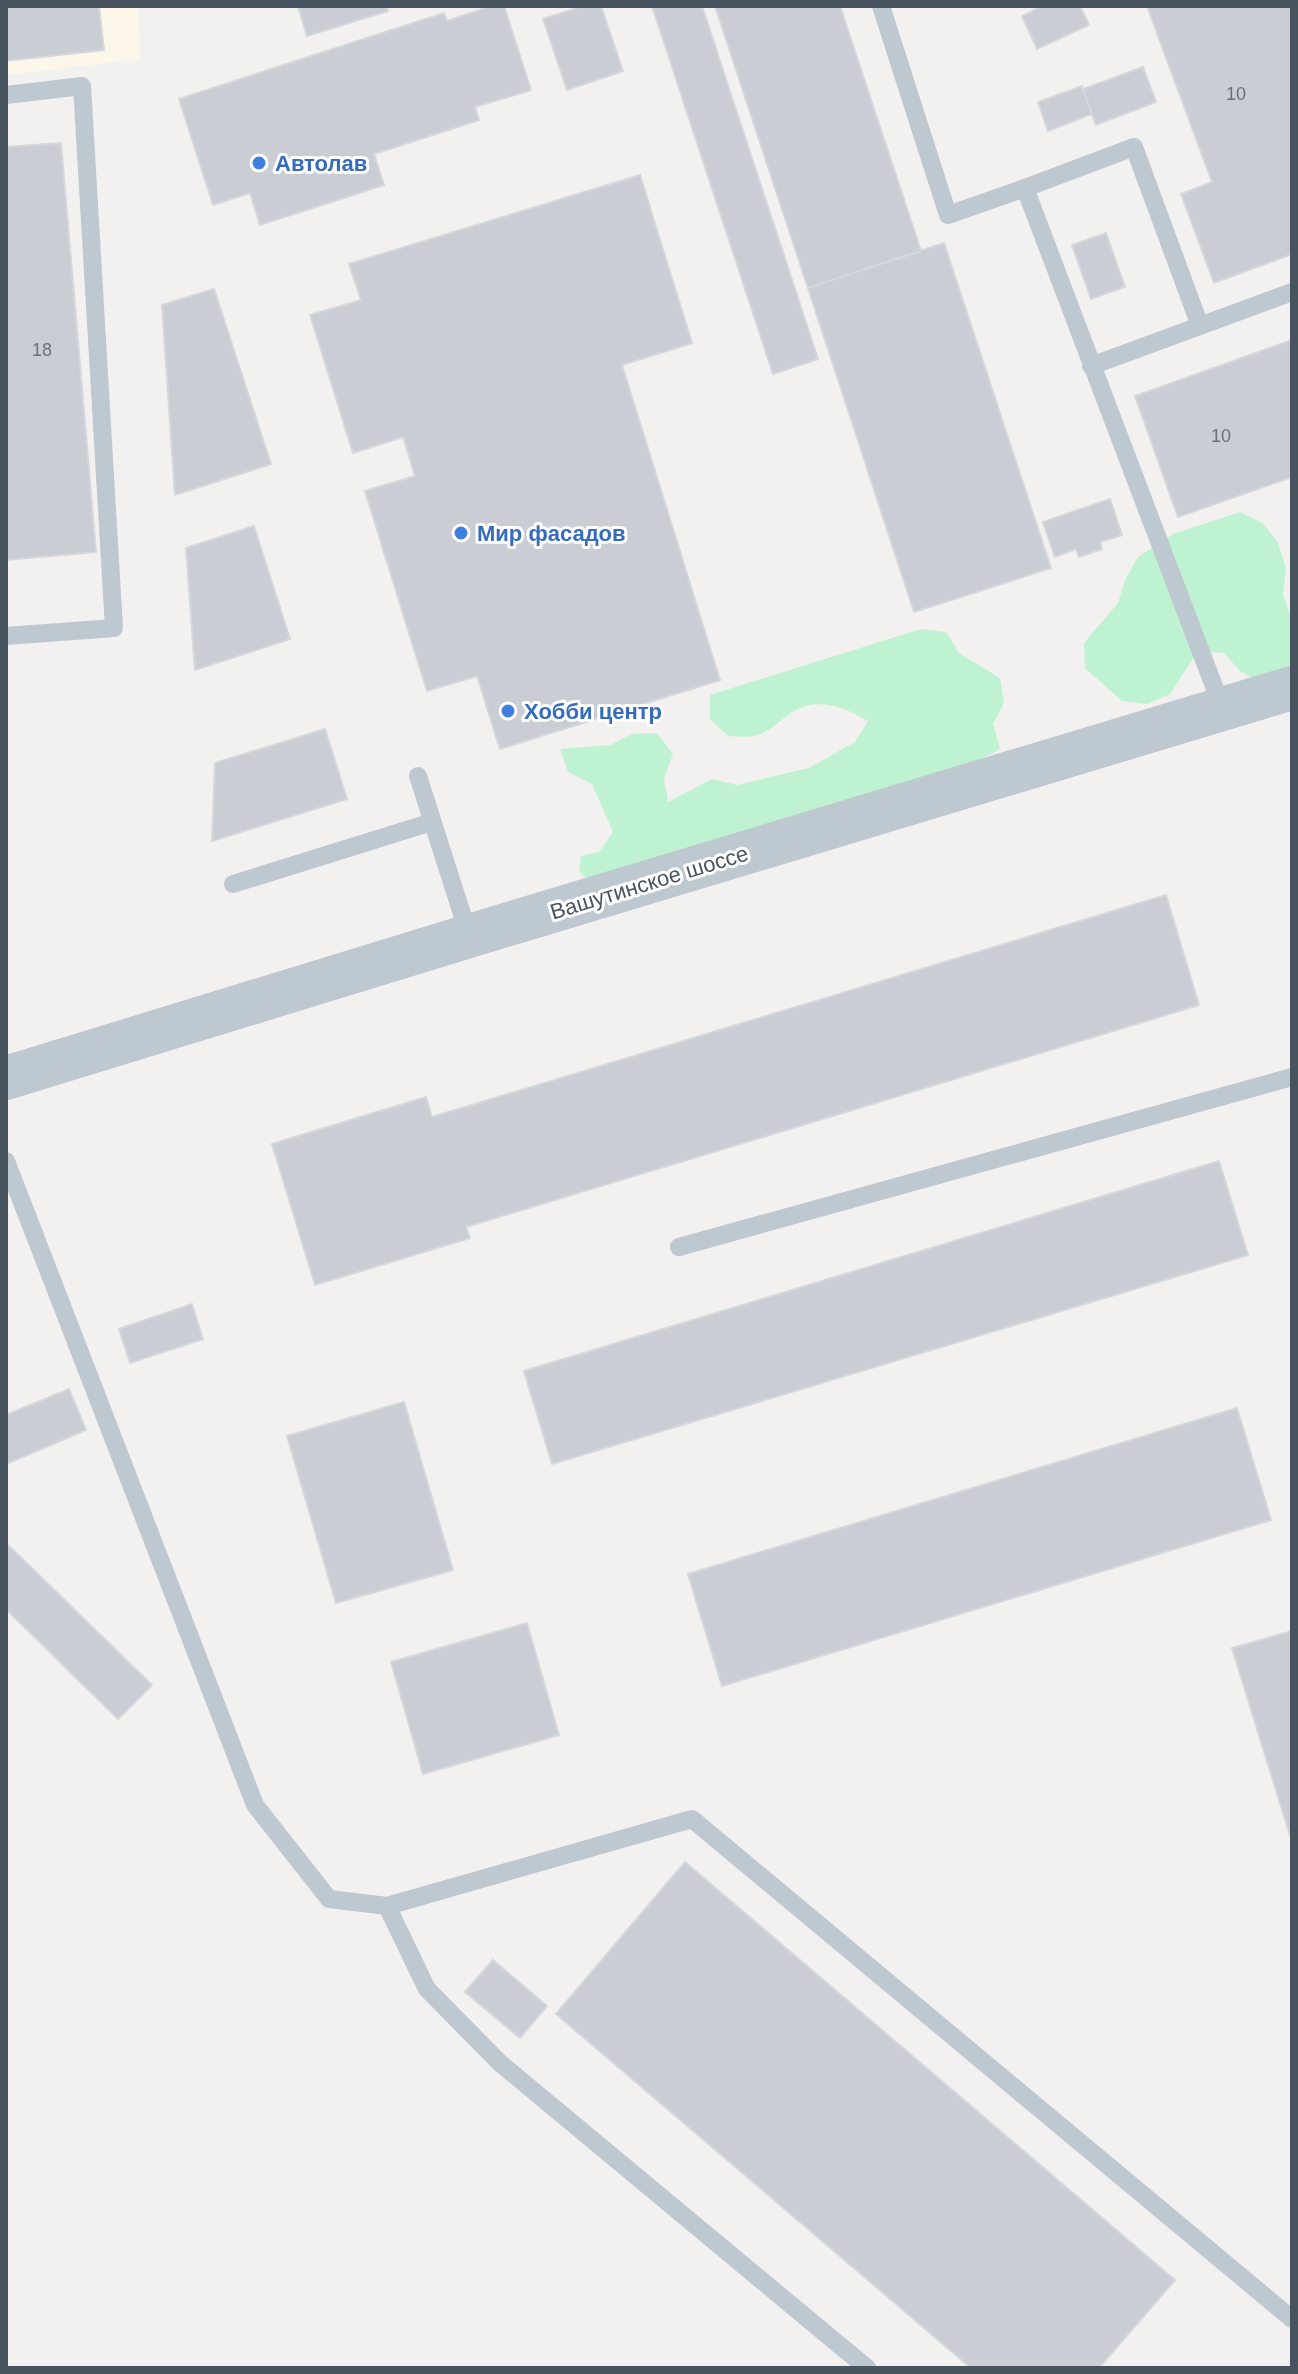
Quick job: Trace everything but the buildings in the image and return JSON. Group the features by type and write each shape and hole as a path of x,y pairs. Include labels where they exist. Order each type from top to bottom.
{"street":[{"name":"Вашутинское шоссе","path":"6,1078 1292,688"}],"lane":[{"path":"881,6 948,215 1134,147 1200,326"},
{"path":"6,95 82,86 114,628 6,636"},
{"path":"1025,188 1223,710"},
{"path":"1091,366 1292,292"},
{"path":"418,776 469,936"},
{"path":"233,884 432,822"},
{"path":"679,1247 1292,1077"},
{"path":"6,1161 255,1805 329,1899 387,1906 692,1819 1292,2319"},
{"path":"387,1906 427,1989 500,2063 867,2368"}],"shaded area":[{"path":"6,6 139,6 140,59 6,75"}],"green space":[{"path":"1240,512 1263,523 1278,543 1286,568 1283,595 1292,619 1292,675 1261,683 1240,671 1224,653 1198,651 1170,694 1147,704 1122,701 1085,668 1084,643 1118,603 1125,580 1138,557 1173,534"},
{"path":"921,629 946,632 959,653 1000,678 1004,703 993,724 1000,749 978,761 594,883 579,872 581,856 599,852 613,832 592,784 568,772 560,749 610,745 632,734 657,733 673,754 664,778 668,802 712,779 737,785 809,768 855,742 868,721 842,708 815,704 796,710 759,734 728,736 710,719 710,695"}],"place":[{"name":"Автолав","path":"259,163"},
{"name":"Мир фасадов","path":"461,533"},
{"name":"Хобби центр","path":"508,711"}]}
